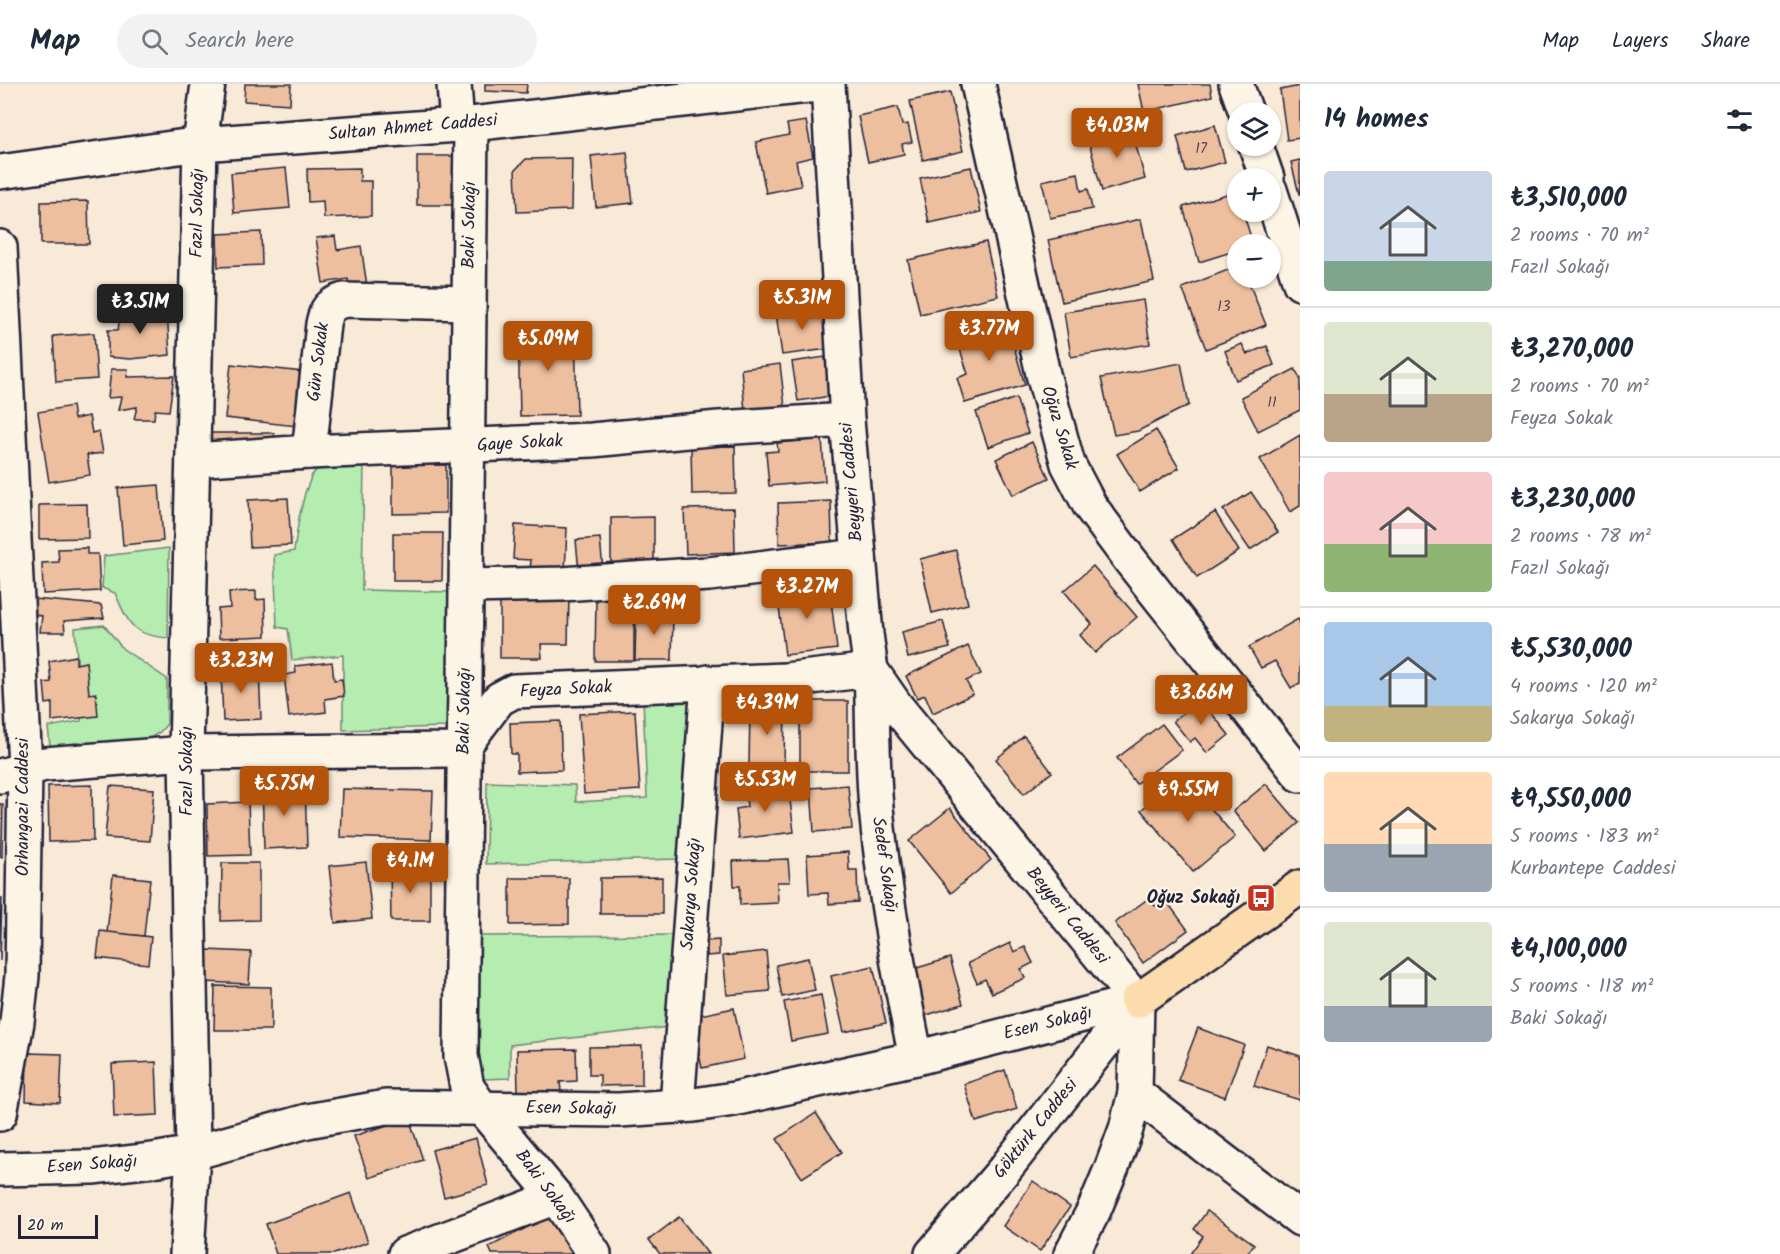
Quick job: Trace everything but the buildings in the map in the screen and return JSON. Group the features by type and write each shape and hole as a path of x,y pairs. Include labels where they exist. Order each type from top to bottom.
{"main road":[{"path":"1137,1001 1300,886"}],"street":[{"name":"Fazıl Sokağı","path":"187,1254 193,1153 186,753 200,144 208,84"},
{"name":"Baki Sokağı","path":"454,84 464,125 469,303 461,1056 467,1087 556,1197 594,1254"},
{"name":"Sultan Ahmet Caddesi","path":"0,172 200,144 464,125 827,84"},
{"name":"Beyyeri Caddesi","path":"827,84 847,420 871,670 896,706 1137,1001"},
{"name":"Oğuz Sokak","path":"978,84 1043,374 1068,464 1090,506 1130,560 1300,775"},
{"path":"1236,84 1242,102"},
{"path":"1280,222 1300,283"},
{"name":"Orhangazi Caddesi","path":"0,247 13,772 22,976 17,1022 0,1114"},
{"name":"Gün Sokak","path":"309,452 323,324 326,311 331,304 344,300 469,303"},
{"name":"Gaye Sokak","path":"193,460 309,452 592,440 719,428 847,420"},
{"path":"466,586 562,584 709,574 859,556"},
{"name":"Feyza Sokak","path":"465,746 498,699 514,692 785,680 871,670"},
{"name":"Sedef Sokağı","path":"871,670 876,805 881,851 902,990 916,1058"},
{"name":"Sakarya Sokağı","path":"677,1106 708,682"},
{"path":"13,772 45,764 186,753 423,751 453,750 465,746"},
{"path":"1071,1254 1094,1210 1126,1129 1135,1093 1137,1001"},
{"name":"Esen Sokağı","path":"0,1169 92,1167 193,1153 255,1134 345,1113 386,1107 619,1110 734,1099 916,1058 1137,1001"},
{"name":"Göktürk Caddesi","path":"932,1254 1005,1169 1137,1001"},
{"path":"1135,1093 1300,1219"},
{"path":"405,1254 556,1197"}],"green space":[{"path":"364,460 362,590 450,592 446,727 343,730 343,655 292,660 288,629 277,627 274,555 294,551 299,518 312,475 322,464"},
{"path":"169,548 168,638 139,631 128,620 115,593 102,588 104,556"},
{"path":"104,625 123,649 167,679 167,724 149,739 50,746 48,727 81,721 75,628"},
{"path":"689,697 680,859 486,864 487,782 575,785 576,802 647,798 643,698"},
{"path":"675,935 669,1027 510,1045 510,1078 482,1079 478,1040 479,936"}],"place":[{"name":"Oğuz Sokağı","path":"1261,898"}]}
